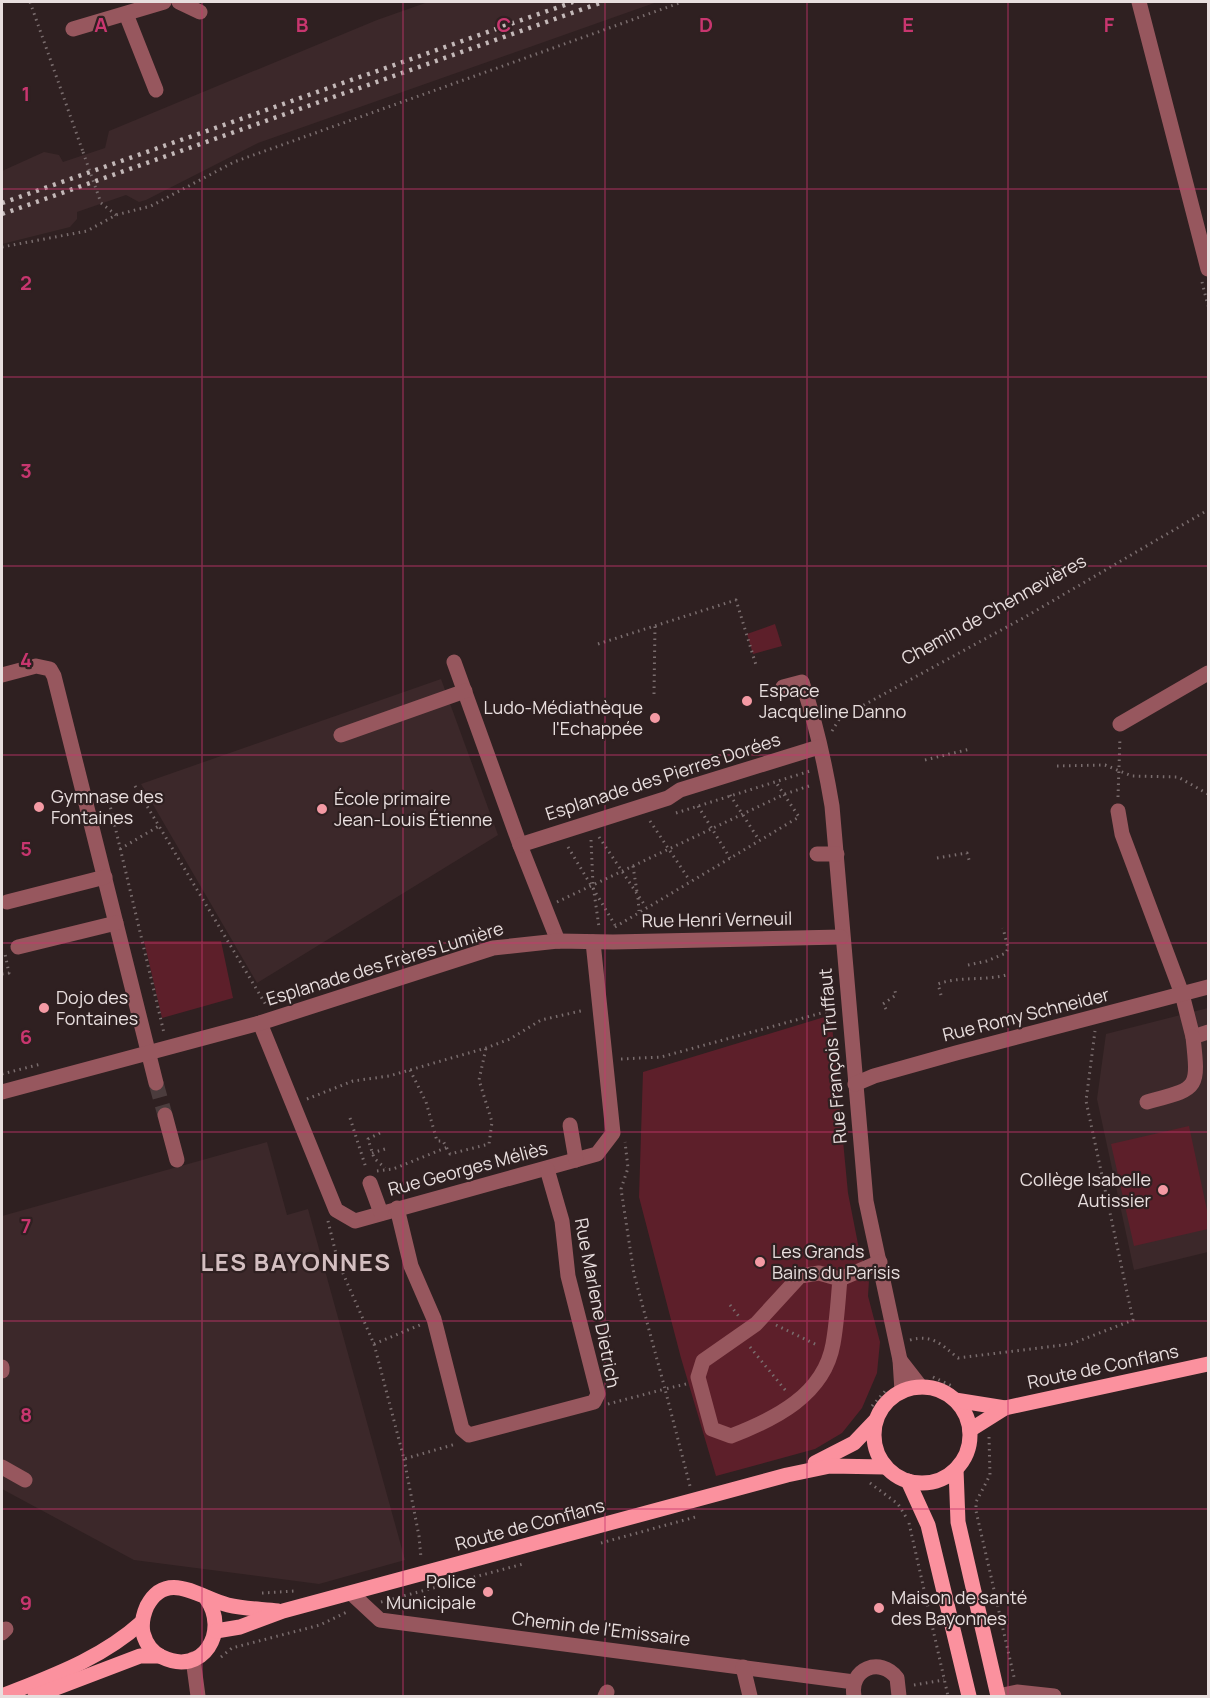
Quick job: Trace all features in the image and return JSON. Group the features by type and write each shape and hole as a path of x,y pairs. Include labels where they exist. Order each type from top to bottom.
{"main road":[{"name":"Route de Conflans","path":"970,1430 1005,1408 1209,1364"},
{"path":"921,1387 958,1395 970,1430 967,1451 956,1469 933,1482 908,1481 885,1467 877,1454 873,1437 872,1416 902,1391 921,1387"},
{"name":"Route de Conflans","path":"958,1395 1005,1408"},
{"name":"Route de Conflans","path":"787,1475 854,1443 872,1416"},
{"name":"Route de Conflans","path":"283,1611 787,1475 830,1467 885,1467"},
{"path":"956,1469 958,1522 998,1696"},
{"path":"908,1481 928,1525 969,1696"},
{"path":"2,1696 87,1661 120,1641 142,1622 150,1602 171,1588 183,1587 196,1590 213,1608 216,1631 212,1643 204,1653 193,1659 182,1662 160,1656 140,1656 35,1696"},
{"path":"206,1598 237,1607 283,1611"},
{"path":"216,1631 240,1627 283,1611"},
{"path":"142,1622 146,1642 160,1656"}],"street":[{"path":"73,29 164,2"},
{"path":"179,2 200,12"},
{"path":"1139,2 1209,269"},
{"path":"126,14 156,90"},
{"path":"454,662 520,845 558,940"},
{"path":"2,675 36,666 50,669 54,676 156,1083"},
{"path":"1120,724 1209,673"},
{"name":"Rue François Truffaut","path":"783,687 802,682 824,742 824,762 837,854 841,937 866,1201 902,1364"},
{"path":"341,735 465,691"},
{"name":"Esplanade des Pierres Dorées","path":"520,845 668,798 680,790 824,742"},
{"path":"1118,811 1122,834 1182,994 1193,1037 1197,1072 1193,1084 1186,1091 1147,1102"},
{"path":"817,854 837,854"},
{"path":"7,902 105,877"},
{"path":"11,949 116,923"},
{"name":"Rue Henri Verneuil","path":"593,942 841,937"},
{"name":"Esplanade des Frères Lumière","path":"2,1092 148,1054 493,948 558,940 593,942"},
{"name":"Rue Georges Méliès","path":"336,1210 355,1221 597,1154 613,1133 593,942"},
{"name":"Rue Romy Schneider","path":"855,1084 873,1076 956,1053 1209,987"},
{"path":"265,1017 292,1105 336,1210"},
{"path":"1193,1037 1209,1032"},
{"path":"165,1115 177,1160"},
{"path":"570,1125 576,1160"},
{"name":"Rue Marlene Dietrich","path":"466,1433 469,1435 594,1402 598,1394 568,1276 562,1221 547,1169"},
{"path":"370,1183 381,1213"},
{"path":"397,1208 411,1266 434,1319 462,1429 466,1433"},
{"path":"840,1279 831,1352 814,1386 795,1403 765,1423 731,1436 712,1429 699,1380 703,1361 761,1318 800,1276 819,1273 840,1279 880,1262"},
{"path":"902,1364 921,1387"},
{"path":"902,1364 902,1391"},
{"path":"2,1467 25,1480"},
{"name":"Chemin de l'Emissaire","path":"352,1594 380,1620 743,1667 854,1689"},
{"path":"193,1659 198,1696"},
{"path":"854,1689 863,1670 878,1666 892,1672 899,1691"},
{"path":"743,1667 750,1696"},
{"path":"998,1696 1017,1692 1054,1696"}],"path":[{"path":"30,2 101,202 116,215"},
{"path":"2,247 87,231 116,215 151,206 234,162 682,2"},
{"name":"Chemin de Chennevières","path":"824,742 840,718 1024,617 1209,510"},
{"path":"598,644 736,600 756,665"},
{"path":"654,694 655,626"},
{"path":"1118,811 1120,724"},
{"path":"925,760 970,749"},
{"path":"1057,766 1106,765 1132,776 1178,777 1209,794"},
{"path":"591,840 593,885 599,931 615,926 799,817 775,781"},
{"path":"545,908 785,794 817,783"},
{"path":"135,786 265,1017"},
{"path":"730,795 759,840"},
{"path":"87,801 108,797 164,1033"},
{"path":"698,806 730,858"},
{"path":"650,821 690,881"},
{"path":"120,849 159,826"},
{"path":"599,837 646,907"},
{"path":"568,847 593,885 615,926 614,935"},
{"path":"937,858 967,853 970,863"},
{"path":"633,866 639,911"},
{"path":"968,965 1006,953 1008,948 1004,928"},
{"path":"2,974 9,973 11,949"},
{"path":"941,995 938,984 945,981 989,979 1006,975 1006,978"},
{"path":"886,1009 883,1004 896,994 896,991"},
{"path":"617,1066 616,1060 661,1057 848,1006"},
{"path":"292,1105 353,1081 410,1070 486,1048 510,1039 541,1020 601,1007"},
{"path":"872,1416 892,1383 893,1369 911,1357 910,1340 927,1336 958,1358 1071,1344 1133,1320 1086,1101 1097,1017"},
{"path":"410,1070 426,1102 437,1141 444,1141 450,1154 489,1144 492,1122 479,1080 486,1048"},
{"path":"350,1118 368,1174 385,1168 393,1169 448,1147"},
{"path":"380,1133 368,1138 374,1158 385,1168"},
{"path":"625,1136 628,1168 621,1189 634,1274 692,1491"},
{"path":"372,1153 385,1149"},
{"path":"336,1210 328,1222 338,1262 374,1344 404,1459 419,1536 421,1565"},
{"path":"730,1305 742,1322 740,1335 795,1403"},
{"path":"761,1318 831,1352"},
{"path":"374,1344 434,1319"},
{"path":"902,1364 912,1364 958,1395"},
{"path":"596,1399 610,1405 699,1380"},
{"path":"993,1431 988,1439 990,1475 976,1502 976,1511 1017,1692"},
{"path":"404,1459 461,1442 466,1433"},
{"path":"868,1482 898,1504 908,1521 948,1696"},
{"path":"214,1663 232,1648 320,1625 340,1614 364,1607 526,1563"},
{"path":"256,1593 302,1590"},
{"path":"899,1691 944,1680"}],"shaded area":[{"path":"428,2 657,2 258,143 146,200 139,202 126,195 77,212 77,219 70,227 2,244 2,171 44,152 59,155 63,162 105,148 109,131 377,20"},
{"path":"775,624 782,646 753,654 747,634"},
{"name":"École primaire Jean-Louis Étienne","path":"441,679 498,835 257,983 141,784"},
{"path":"144,941 221,941 233,998 162,1018"},
{"name":"Collège Isabelle Autissier","path":"1208,1008 1208,1252 1134,1270 1097,1099 1106,1034"},
{"name":"Les Grands Bains du Parisis","path":"831,1015 848,1193 858,1244 869,1280 868,1296 880,1342 877,1373 862,1408 842,1433 815,1449 716,1476 681,1358 639,1197 643,1072"},
{"path":"1189,1126 1208,1215 1208,1229 1134,1246 1111,1144"},
{"path":"267,1142 287,1215 308,1209 405,1560 319,1584 134,1560 2,1489 2,1216"}],"tunnel":[{"path":"156,1083 165,1115"}],"railway":[{"path":"2,203 573,2"},
{"path":"2,214 603,2"}],"place":[{"name":"Espace Jacqueline Danno","path":"747,701"},
{"name":"Ludo-Médiathèque l'Echappée","path":"655,718"},
{"name":"Gymnase des Fontaines","path":"39,807"},
{"name":"École primaire Jean-Louis Étienne","path":"322,809"},
{"name":"Dojo des Fontaines","path":"44,1008"},
{"name":"Collège Isabelle Autissier","path":"1163,1190"},
{"name":"Les Grands Bains du Parisis","path":"760,1262"},
{"name":"Police Municipale","path":"488,1592"},
{"name":"Maison de santé des Bayonnes","path":"879,1608"}],"district":[{"name":"LES BAYONNES","path":"296,1263"}]}
